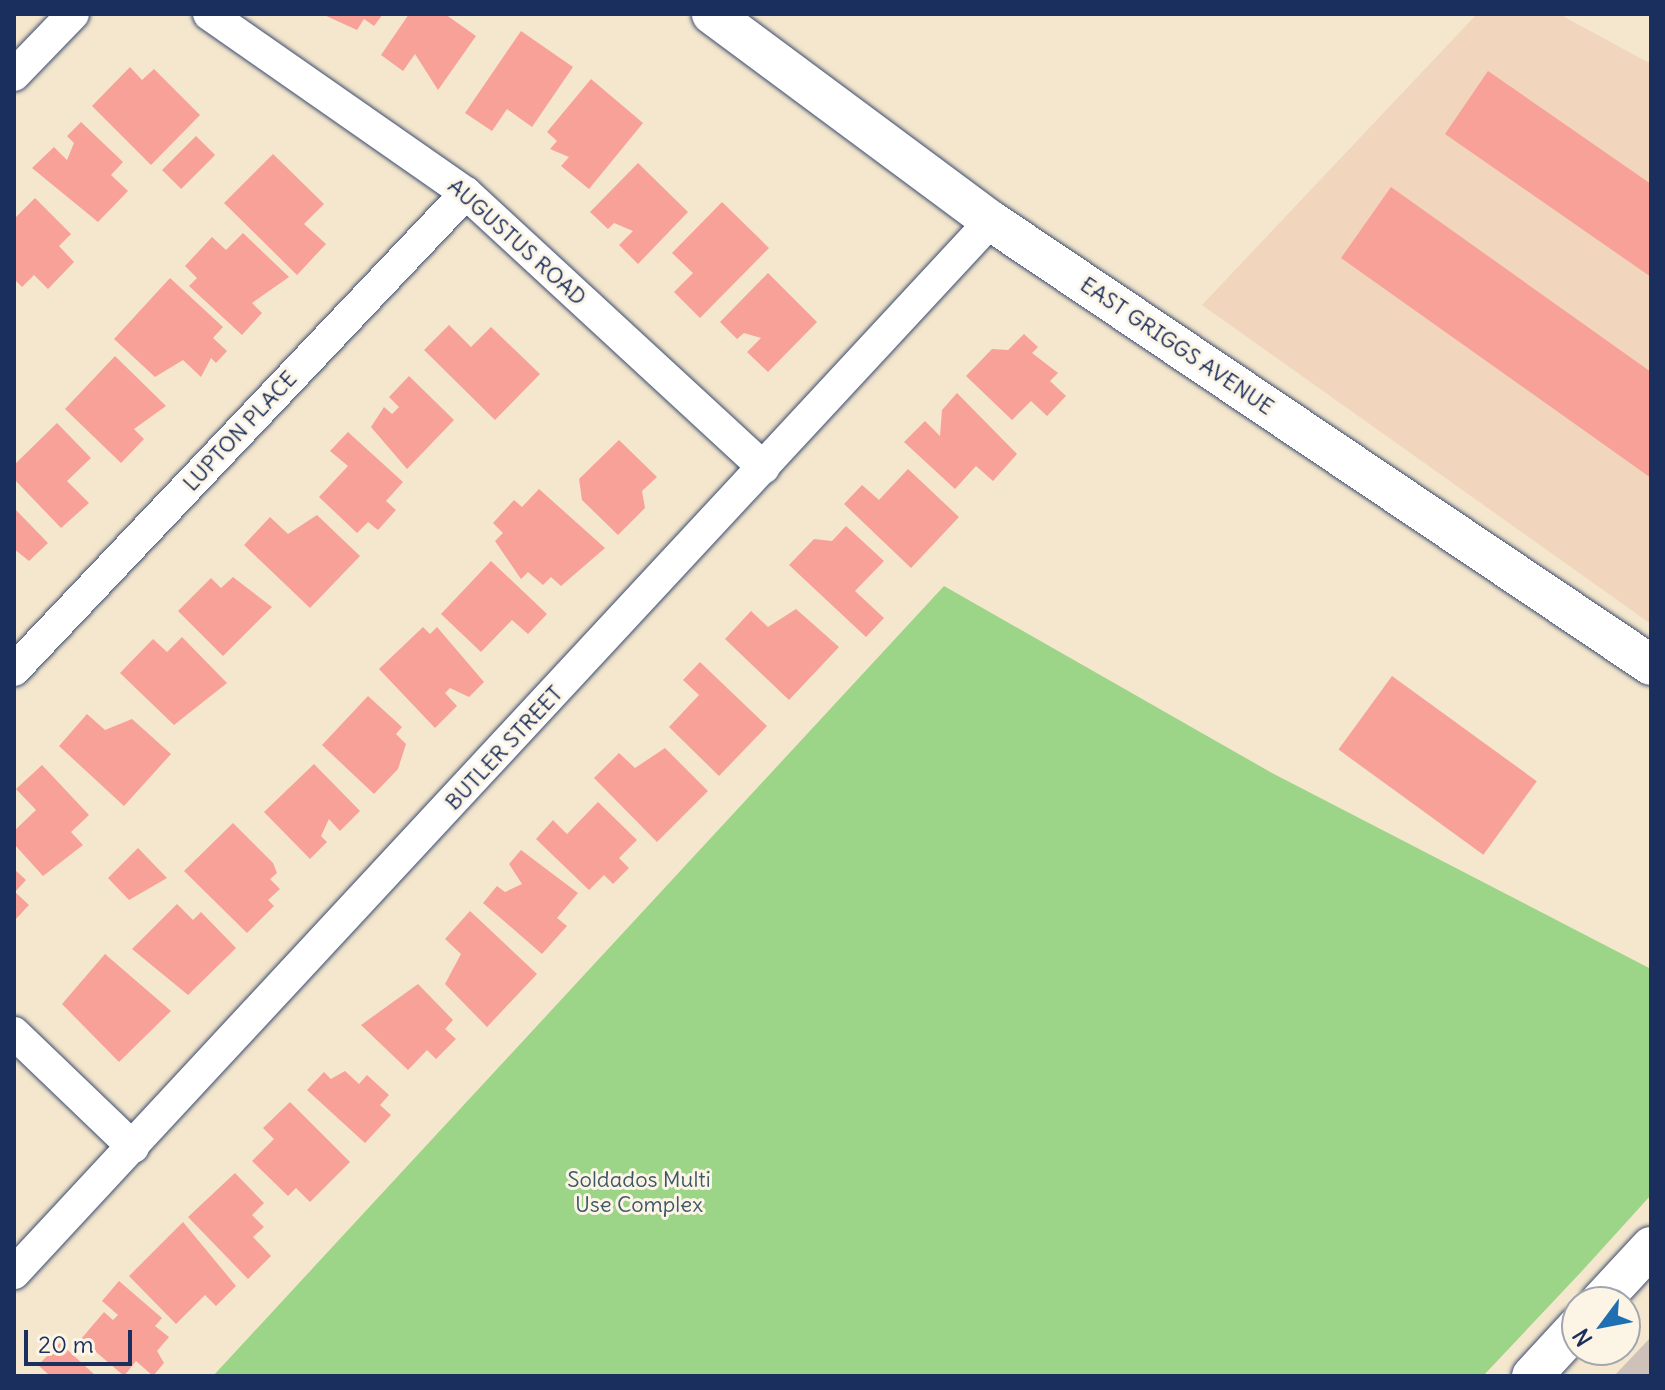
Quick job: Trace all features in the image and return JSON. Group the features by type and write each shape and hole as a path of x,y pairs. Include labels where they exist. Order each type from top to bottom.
{"street":[{"path":"14,75 73,14"},
{"name":"AUGUSTUS ROAD","path":"209,14 466,193 764,468"},
{"name":"EAST GRIGGS AVENUE","path":"712,14 991,221 1651,665"},
{"name":"LUPTON PLACE","path":"14,670 466,193"},
{"name":"BUTLER STREET","path":"14,1273 991,221"},
{"path":"14,1033 133,1147"},
{"path":"1615,1286 1651,1247"},
{"path":"1532,1376 1561,1344"}],"shaded area":[{"path":"1477,14 1559,14 1651,64 1651,624 1202,305"},
{"path":"1651,1337 1651,1376 1614,1376 1623,1366 1641,1366 1641,1348"}],"green space":[{"name":"Soldados Multi Use Complex","path":"944,586 1272,773 1651,969 1651,1195 1568,1286 1561,1286 1561,1293 1483,1376 213,1376"}],"building":[{"path":"322,14 383,14 374,26 364,19 357,30"},
{"path":"409,14 445,14 476,36 438,90 415,54 403,71 381,55"},
{"path":"521,31 573,67 532,127 507,109 492,131 465,113"},
{"path":"130,67 142,80 154,69 200,115 151,165 92,106"},
{"path":"1488,71 1651,184 1651,277 1445,134"},
{"path":"591,79 643,123 589,189 561,166 569,157 550,149 557,141 547,132"},
{"path":"81,122 123,162 111,175 128,191 98,222 32,168 54,147 67,160 74,143 67,136"},
{"path":"196,136 215,155 181,189 162,170"},
{"path":"273,154 324,204 304,224 326,244 297,275 224,203"},
{"path":"638,163 688,212 638,264 619,245 633,231 614,223 608,229 590,212"},
{"path":"1391,187 1651,372 1651,478 1341,258"},
{"path":"35,198 71,234 59,246 74,262 48,289 34,275 22,287 14,279 14,219"},
{"path":"722,202 769,248 700,318 674,292 693,273 672,253"},
{"path":"243,233 289,277 252,303 262,313 242,335 189,286 197,278 185,266 212,237 226,250"},
{"path":"768,273 817,322 768,372 747,352 761,338 744,333 737,339 720,322"},
{"path":"170,278 223,327 213,338 227,351 216,363 211,358 201,377 183,360 155,377 114,339"},
{"path":"449,325 471,347 491,327 540,374 495,420 424,350"},
{"path":"1024,334 1038,347 1032,353 1058,373 1050,381 1066,396 1047,416 1031,401 1012,420 966,376 992,349 1008,350"},
{"path":"115,356 166,406 134,429 144,439 121,463 65,409"},
{"path":"409,376 454,420 407,469 371,427 384,407 392,414 399,407 389,397"},
{"path":"957,393 1017,454 993,481 976,466 955,489 904,442 925,421 940,436 942,410"},
{"path":"57,423 91,458 67,481 89,503 61,528 14,479 14,465"},
{"path":"348,432 403,482 386,501 396,510 378,530 368,522 357,533 319,497 348,466 330,451"},
{"path":"619,440 657,477 642,491 645,508 618,535 582,500 579,479"},
{"path":"908,469 959,517 911,568 844,504 862,485 879,500"},
{"path":"539,489 605,548 561,586 551,577 543,585 528,572 521,579 495,541 503,533 493,523 514,500 522,507"},
{"path":"14,508 48,543 29,561 14,549"},
{"path":"317,515 360,556 310,608 244,545 270,517 288,534"},
{"path":"846,526 884,561 855,591 884,618 866,637 789,565 814,539 832,541"},
{"path":"491,561 547,614 528,634 512,620 481,652 441,614"},
{"path":"233,577 272,607 223,656 178,611 211,578 221,588"},
{"path":"796,609 839,647 789,700 725,639 751,611 768,627"},
{"path":"423,627 430,634 437,627 484,682 469,697 450,688 445,693 457,706 435,728 379,669"},
{"path":"182,637 227,683 174,725 120,673 153,639 167,652"},
{"path":"700,662 767,726 719,776 669,727 699,695 683,680"},
{"path":"1392,676 1537,781 1483,855 1339,750"},
{"path":"368,696 402,727 396,734 406,744 398,769 374,794 322,745"},
{"path":"87,714 105,730 132,719 171,754 124,806 59,746"},
{"path":"665,748 708,791 657,842 594,778 619,753 635,768"},
{"path":"314,764 360,811 340,831 329,819 321,836 327,842 310,859 264,812"},
{"path":"42,765 89,815 71,832 83,845 43,876 14,844 14,831 36,810 16,789"},
{"path":"598,802 637,840 619,858 629,868 613,884 604,875 589,890 536,839 553,820 567,834"},
{"path":"233,823 273,863 277,873 270,879 280,889 268,900 274,906 247,933 184,871"},
{"path":"138,848 167,878 129,900 108,878"},
{"path":"521,850 578,893 557,918 567,926 542,954 483,903 497,886 505,892 522,884 509,864"},
{"path":"14,869 26,880 15,892 29,905 14,921"},
{"path":"177,904 193,920 201,912 236,948 188,995 132,949"},
{"path":"470,911 537,974 487,1027 445,984 461,954 445,939"},
{"path":"105,954 171,1011 119,1062 62,1004"},
{"path":"418,984 453,1020 445,1029 456,1039 436,1059 427,1050 408,1070 361,1025"},
{"path":"345,1071 359,1084 367,1075 389,1095 380,1105 391,1115 365,1143 307,1090 324,1072 331,1079"},
{"path":"290,1102 350,1162 310,1202 296,1188 288,1196 252,1161 274,1139 263,1128"},
{"path":"235,1173 264,1203 252,1215 264,1227 253,1237 271,1256 248,1279 188,1217"},
{"path":"183,1222 236,1286 216,1306 205,1295 176,1324 129,1276"},
{"path":"119,1281 162,1318 155,1326 169,1337 157,1351 164,1363 153,1376 136,1361 124,1376 81,1339 104,1312 113,1320 118,1315 102,1301"},
{"path":"60,1343 96,1376 50,1376 38,1365"}]}
